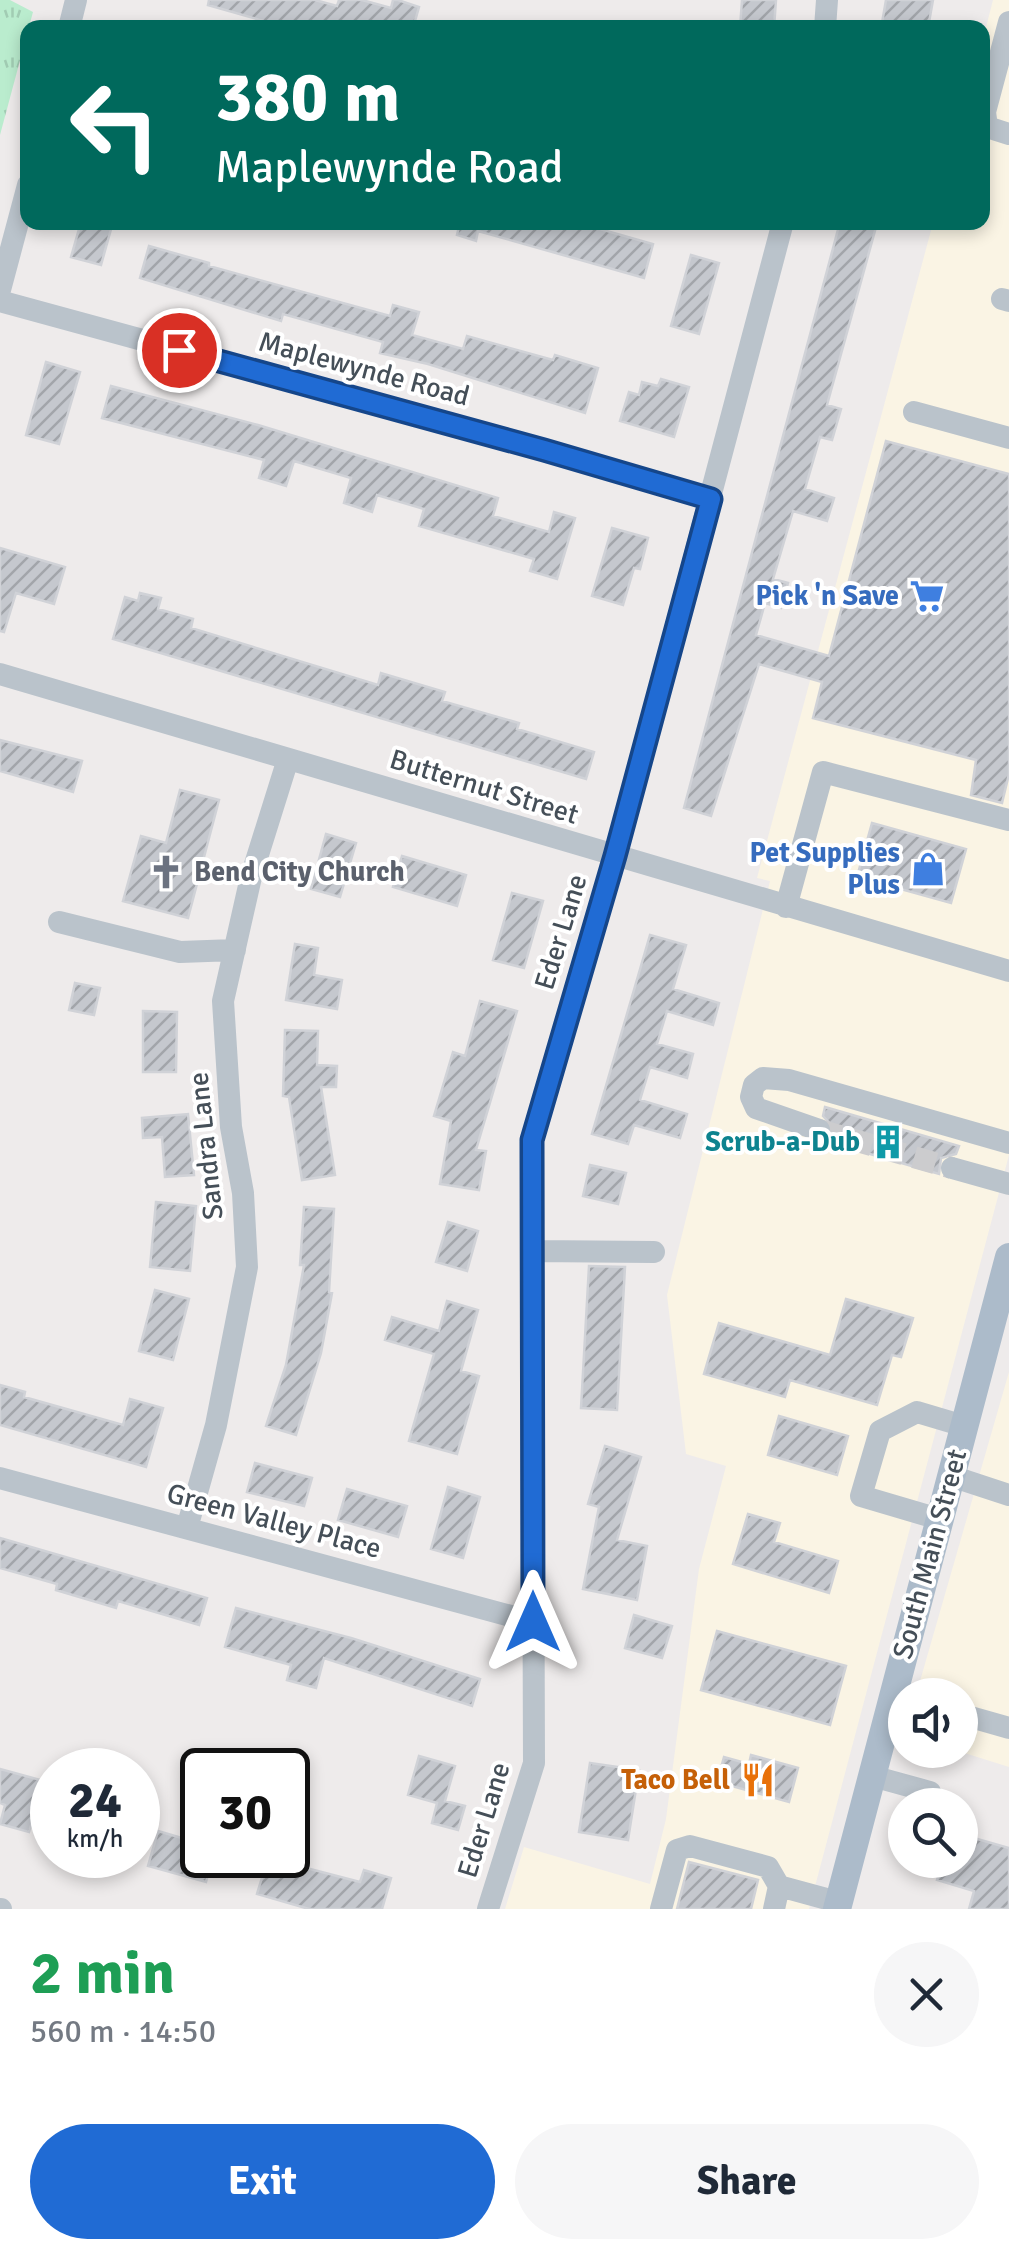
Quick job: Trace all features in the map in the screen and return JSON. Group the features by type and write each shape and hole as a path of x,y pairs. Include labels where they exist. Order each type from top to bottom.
{"main road":[{"name":"South Main Street","path":"903,1678 939,1519 1009,1257"},
{"name":"South Main Street","path":"837,1906 888,1729"}],"street":[{"path":"990,93 1009,22"},
{"path":"0,290 20,215"},
{"name":"Eder Lane","path":"488,1909 534,1763 532,1140 615,856 711,499 777,230"},
{"name":"Maplewynde Road","path":"0,301 711,499"},
{"path":"914,412 1009,438"},
{"name":"Butternut Street","path":"0,674 1009,971"},
{"name":"Sandra Lane","path":"187,1528 216,1426 246,1268 244,1194 230,1127 223,1001 251,877 288,760"},
{"path":"786,908 823,772 1009,820"},
{"path":"59,922 180,952 235,950"},
{"path":"819,1130 756,1108 751,1097 754,1085 763,1078 776,1078 830,1090 1009,1143"},
{"path":"952,1168 1009,1184"},
{"path":"532,1251 654,1252"},
{"path":"939,1519 862,1496 880,1431 917,1412 964,1426"},
{"path":"951,1476 1009,1495"},
{"name":"Green Valley Place","path":"0,1478 533,1622"},
{"path":"978,1719 1009,1728"},
{"path":"872,1776 916,1788"},
{"path":"661,1909 678,1850 690,1846 768,1867 776,1898 837,1906"}],"shaded area":[{"path":"993,0 1009,0 1009,1155 809,1909 505,1909 524,1847 650,1884 666,1819 699,1569 726,1466 686,1454 667,1295 770,881 757,878 931,230 990,230 988,20"},
{"path":"1009,1372 1009,1767 978,1757 978,1678 921,1678"}],"green space":[{"path":"0,0 10,0 33,12 31,20 20,20 20,60 0,135"}],"building":[{"path":"209,0 315,0 337,6 339,0 362,0 391,8 393,0 398,0 419,7 415,20 260,20 208,5"},
{"path":"742,0 776,0 775,20 741,20"},
{"path":"886,0 933,0 929,20 883,20"},
{"path":"79,230 111,230 101,265 71,257"},
{"path":"458,230 604,230 653,244 644,278 478,231 476,241 457,235"},
{"name":"Pick 'n Save","path":"838,230 875,230 827,405 841,409 832,440 820,437 805,489 834,498 827,521 793,511 773,579 788,583 781,608 765,603 756,635 829,656 886,441 1009,474 1009,774 1002,803 971,795 976,760 813,718 822,682 759,664 711,816 684,808"},
{"path":"149,246 390,316 393,305 419,312 412,335 463,349 467,336 598,368 585,413 380,353 383,342 283,314 281,321 140,278"},
{"path":"691,255 719,263 699,334 671,326"},
{"path":"46,362 80,372 59,444 26,435"},
{"path":"661,379 689,387 674,437 620,421 629,392 639,395 642,382 658,386"},
{"path":"111,386 258,425 498,498 493,516 549,532 554,512 575,518 557,579 530,571 534,559 419,526 424,509 377,495 372,512 344,503 351,478 294,461 286,486 259,478 264,460 102,418"},
{"path":"612,528 648,538 640,569 634,568 623,605 592,596"},
{"path":"0,548 65,567 54,604 16,593 4,632 0,631"},
{"path":"140,593 161,598 158,609 193,619 191,628 378,685 381,673 445,692 442,701 519,723 517,729 594,752 586,779 113,639 125,597 138,601"},
{"path":"0,740 82,761 73,792 0,771"},
{"name":"Bend City Church","path":"180,790 219,800 188,918 123,901 141,836 166,843"},
{"path":"872,823 966,849 951,903 857,877"},
{"path":"326,834 356,843 340,897 311,889"},
{"path":"402,856 466,875 457,906 393,887"},
{"path":"512,893 543,901 524,968 493,960"},
{"path":"650,935 686,945 673,989 719,1003 713,1025 667,1011 657,1044 693,1054 687,1078 650,1067 640,1100 687,1114 680,1138 634,1125 628,1144 592,1134"},
{"path":"295,944 318,948 314,975 342,980 337,1009 286,1000"},
{"path":"75,983 100,988 94,1015 69,1010"},
{"path":"480,1001 517,1011 476,1150 486,1151 479,1190 440,1184 451,1121 434,1116 453,1052 465,1056"},
{"path":"143,1011 177,1012 176,1072 143,1072"},
{"path":"285,1030 318,1031 317,1065 337,1066 336,1087 321,1087 335,1175 302,1180 289,1097 283,1096"},
{"name":"Scrub-a-Dub","path":"825,1107 959,1146 956,1154 941,1158 939,1174 828,1142 834,1128 823,1116"},
{"path":"188,1114 194,1175 165,1177 162,1137 143,1138 142,1118"},
{"path":"590,1165 626,1173 618,1204 583,1196"},
{"path":"156,1202 196,1206 190,1271 150,1267"},
{"path":"304,1207 334,1209 329,1292 332,1293 321,1353 296,1435 266,1426 286,1365 304,1265 300,1265"},
{"path":"448,1222 478,1231 467,1271 436,1262"},
{"path":"589,1266 625,1267 617,1410 581,1408"},
{"path":"155,1290 189,1299 173,1360 139,1351"},
{"path":"846,1299 913,1318 901,1357 892,1355 877,1405 790,1380 785,1397 704,1374 719,1323 830,1355"},
{"path":"447,1301 478,1310 461,1371 479,1376 457,1454 409,1441 434,1354 385,1340 392,1317 439,1331"},
{"path":"0,1385 25,1392 24,1397 123,1425 130,1399 163,1408 146,1467 0,1425"},
{"path":"779,1416 848,1436 837,1475 768,1455"},
{"path":"605,1446 641,1457 617,1540 647,1546 637,1600 583,1589 599,1507 588,1504"},
{"path":"255,1463 312,1478 304,1506 247,1492"},
{"path":"448,1487 480,1497 463,1558 431,1549"},
{"path":"347,1489 407,1506 398,1537 338,1520"},
{"path":"748,1514 780,1523 774,1542 838,1561 829,1593 733,1564"},
{"path":"0,1538 207,1598 199,1625 118,1601 116,1608 56,1590 57,1584 0,1568"},
{"path":"236,1608 351,1638 480,1679 472,1706 324,1658 316,1688 287,1680 291,1665 225,1647"},
{"path":"634,1615 672,1626 662,1658 625,1648"},
{"path":"717,1631 846,1666 830,1725 701,1690"},
{"name":"Taco Bell","path":"751,1755 798,1768 789,1802 717,1782 724,1757 749,1764"},
{"path":"419,1756 455,1766 445,1801 465,1806 458,1830 432,1823 437,1803 408,1795"},
{"path":"590,1763 639,1770 628,1840 579,1832"},
{"path":"0,1769 30,1777 29,1832 0,1824 5,1805 0,1803"},
{"path":"160,1832 180,1838 180,1875 160,1869"},
{"path":"978,1839 1009,1848 1009,1909 969,1909 974,1891 937,1880 978,1878"},
{"path":"689,1862 758,1880 751,1909 677,1909"},
{"path":"310,1869 360,1882 364,1870 391,1878 382,1909 309,1909 257,1894 262,1878 310,1878"}],"tunnel":[{"path":"819,1130 952,1168"}],"place":[{"name":"Pick 'n Save","path":"927,596"},
{"name":"Pet Supplies Plus","path":"928,869"},
{"name":"Bend City Church","path":"166,872"},
{"name":"Scrub-a-Dub","path":"888,1142"},
{"name":"Taco Bell","path":"758,1780"}],"route":[{"path":"179,350 711,499 615,856 532,1140 533,1622"}]}
